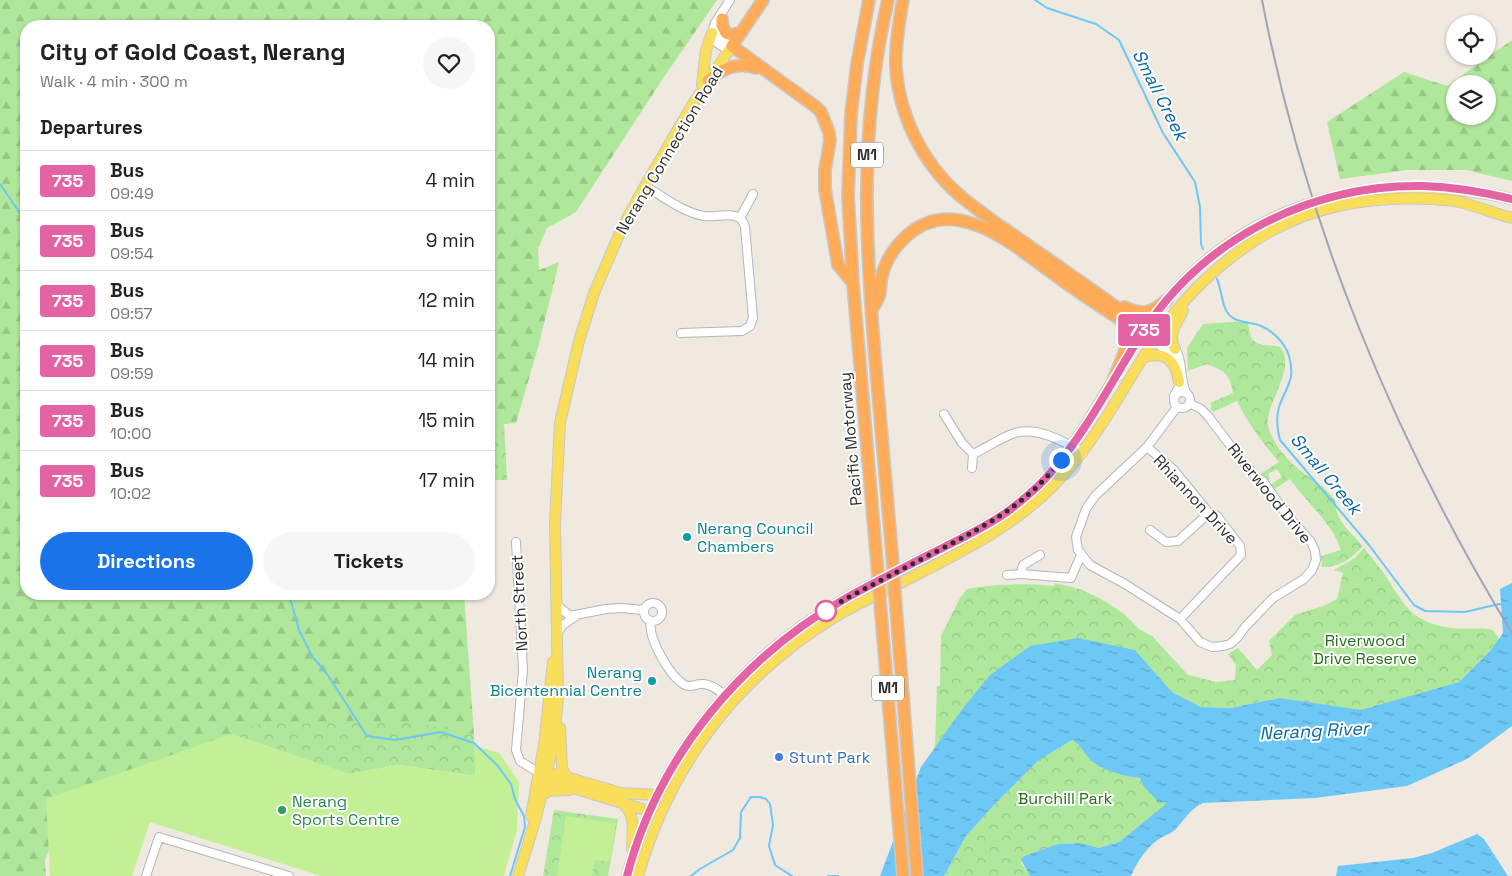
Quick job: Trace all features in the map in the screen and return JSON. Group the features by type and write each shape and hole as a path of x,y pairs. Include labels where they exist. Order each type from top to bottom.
{"highway":[{"path":"731,48 764,0"},
{"name":"Pacific Motorway","path":"869,0 857,64 851,124 848,196 853,283 904,876"},
{"name":"Pacific Motorway","path":"888,0 873,84 867,149 866,220 871,311 917,876"},
{"path":"903,0 896,53 899,88 910,127 931,164 950,186 972,206 1108,301 1144,331"},
{"path":"722,18 722,25 726,33 732,35 742,32"},
{"path":"731,48 756,68"},
{"path":"731,48 816,107 826,122 830,141 826,170 827,200 838,265 853,283"},
{"path":"708,82 719,72 730,67 743,65 767,72"},
{"path":"871,311 880,295 881,279 888,260 898,244 912,232 929,224 958,220 979,225 998,234 1122,321 1144,331"},
{"path":"1108,301 1145,313 1155,309 1167,300"},
{"path":"1114,378 1128,339 1126,328 1122,321"}],"main road":[{"path":"700,94 704,76 706,50 712,33"},
{"name":"Nerang Connection Road","path":"518,876 535,824 542,795 545,736 556,637 555,522 560,423 579,341 594,293 622,228 700,94 731,48"},
{"path":"627,876 649,811 658,808 689,740 724,695 765,655 811,620 847,598 1009,511 1051,473 1072,446 1144,331 1167,300 1189,275 1218,250 1269,220 1323,200 1365,191 1424,186 1487,193 1512,199"},
{"path":"638,876 662,797 702,739 733,702 780,656 839,615 997,532 1043,496 1083,453 1156,338 1182,304 1226,261 1268,232 1311,214 1369,200 1454,201 1512,218"},
{"path":"1175,348 1171,340 1175,326 1199,287"},
{"path":"1144,331 1156,338"},
{"path":"1145,357 1158,355 1169,359 1176,371 1179,382"},
{"name":"Nerang Connection Road","path":"530,836 529,823 554,740 558,698 556,637"},
{"path":"558,698 562,768 566,777"},
{"name":"North Street","path":"544,775 566,777 621,793 662,797"},
{"name":"North Street","path":"544,775 580,791 649,811"},
{"path":"542,795 554,790 580,791"},
{"path":"624,805 631,813 632,858"}],"street":[{"path":"730,1 722,18 719,35 731,48"},
{"path":"730,1 715,22 712,33 717,43 731,48"},
{"path":"645,186 692,214 710,216 737,215 744,220 753,318 750,326 742,331 680,333"},
{"path":"740,218 753,194"},
{"path":"1156,338 1168,342 1175,348 1181,361 1183,384 1186,393 1190,397 1189,404 1184,408 1177,407"},
{"path":"1156,338 1173,356 1178,369 1179,382 1174,396 1174,402 1177,407"},
{"path":"1174,396 1178,392 1186,393"},
{"name":"Riverwood Drive","path":"1081,556 1090,565 1180,618 1200,642 1212,647 1230,644 1273,598 1304,579 1312,570 1316,560 1311,542 1286,514 1264,481 1256,477 1242,461 1206,414 1189,404"},
{"path":"1007,575 1021,574 1071,578 1081,556 1076,537 1086,509 1095,496 1147,447 1177,407"},
{"path":"944,414 962,443 973,454 972,468"},
{"path":"973,454 1010,434 1023,431 1054,436 1083,453"},
{"name":"Rhiannon Drive","path":"1147,447 1172,469 1209,513 1216,516 1240,546 1241,554 1180,618"},
{"path":"1150,530 1166,542 1178,540 1209,513"},
{"name":"North Street","path":"516,542 524,670 516,750 520,761 544,775"},
{"path":"1021,574 1023,565 1040,556"},
{"path":"653,602 662,608 662,613 660,618 651,621 647,619 643,610 647,604 653,602"},
{"path":"557,605 567,615 576,616 606,609 643,610"},
{"path":"556,637 563,625 576,616"},
{"path":"651,621 652,636 667,664 678,679 685,685 700,684 711,686 733,702"},
{"path":"146,876 159,837 270,873 289,876"}],"green space":[{"path":"0,0 717,0 576,212 547,228 538,248 539,270 559,262 539,344 516,423 495,425 495,20 20,20 20,600 464,600 474,735 451,741 266,729 217,741 62,816 45,860 46,876 0,876"},
{"path":"1512,40 1512,181 1466,170 1407,170 1340,179 1327,122 1404,72 1446,86 1446,125 1496,125 1496,75 1463,75 1477,65 1496,65 1496,51"},
{"path":"1247,321 1250,335 1257,343 1280,347 1284,355 1283,375 1268,418 1268,426 1274,441 1289,461 1331,495 1342,522 1363,546 1349,558 1335,566 1322,567 1321,556 1341,550 1326,522 1290,479 1273,490 1270,485 1282,477 1277,469 1268,474 1270,479 1267,481 1259,475 1279,462 1256,433 1237,401 1213,412 1210,408 1212,407 1210,403 1233,393 1228,377 1222,371 1207,364 1188,371 1187,348 1203,324"},
{"path":"504,423 507,480 495,480 495,424"},
{"name":"Riverwood Drive Reserve","path":"1364,548 1403,602 1417,616 1437,625 1451,628 1493,630 1499,639 1491,650 1459,682 1361,711 1280,698 1230,708 1201,707 1172,692 1134,650 960,712 935,748 937,686 940,686 941,636 960,598 967,589 1010,584 1054,586 1055,583 1080,589 1101,599 1123,613 1139,629 1153,637 1188,675 1216,682 1235,680 1236,665 1228,654 1238,648 1257,670 1272,655 1269,641 1295,615 1323,606 1337,599 1343,573 1334,570 1355,558"},
{"path":"417,723 474,735 476,776 399,765 349,774 231,734 260,724"},
{"name":"Nerang Sports Centre","path":"231,734 349,774 399,765 475,776 475,746 499,753 519,782 517,830 504,876 321,876 150,822 132,876 50,876 46,799"},
{"name":"Burchill Park","path":"1072,740 1098,766 1127,776 1140,778 1143,785 1158,802 1166,802 1166,805 1119,842 1099,848 1081,843 1058,844 1024,856 1021,863 1030,876 944,876 966,836 996,803 1039,760"},
{"path":"554,810 618,819 608,876 543,876"},
{"path":"566,816 616,823 610,862 595,860 592,876 557,876"}],"water":[{"name":"Nerang River","path":"1512,583 1512,726 1467,759 1407,786 1315,798 1203,803 1191,811 1174,830 1159,839 1146,851 1131,876 1030,876 1021,860 1024,856 1058,844 1081,843 1099,848 1119,842 1166,804 1166,802 1158,803 1143,785 1140,778 1105,769 1092,762 1080,746 1072,740 1039,760 996,803 966,836 944,876 880,876 921,767 960,712 990,675 1030,646 1078,638 1135,650 1172,692 1201,707 1230,708 1280,698 1361,710 1459,682 1491,650 1503,633 1500,589"},
{"path":"1477,834 1484,839 1508,876 1336,876 1338,866 1413,858 1432,853"}],"waterway":[{"name":"Small Creek","path":"1035,0 1047,8 1096,24 1119,40 1163,133 1195,182 1200,207 1201,244 1203,249"},
{"path":"0,184 20,213"},
{"name":"Small Creek","path":"1217,279 1224,305 1230,316 1234,319 1256,324 1274,334 1285,347 1289,356 1291,378 1278,411 1277,423 1280,440 1369,545 1414,605 1425,611 1465,612 1499,604 1504,605"},
{"path":"291,600 299,630 312,656 327,674 367,736 395,740 441,732 474,743 497,765 511,784 515,799 524,816 525,827 510,876"},
{"path":"691,876 733,850 740,838 741,812 751,797 766,799 770,804 773,825 769,846 775,865 792,876"},
{"path":"828,876 838,876"}],"railway":[{"path":"1262,0 1280,84 1303,166 1329,248 1359,328 1392,407 1429,484 1469,559 1512,633"}],"bus line":[{"name":"735","path":"627,876 649,811 664,782 689,740 731,688 765,655 811,620 847,598 984,526 1009,511 1029,494 1051,473 1072,446 1142,334 1162,306 1189,275 1218,250 1269,220 1310,203 1345,194 1382,188 1424,186 1487,193 1512,199"}],"place":[{"name":"Nerang Council Chambers","path":"687,537"},
{"name":"Nerang Bicentennial Centre","path":"652,681"},
{"name":"Stunt Park","path":"779,757"},
{"name":"Nerang Sports Centre","path":"282,810"}],"route":[{"path":"826,611 1009,511 1051,473 1061,460"}]}
